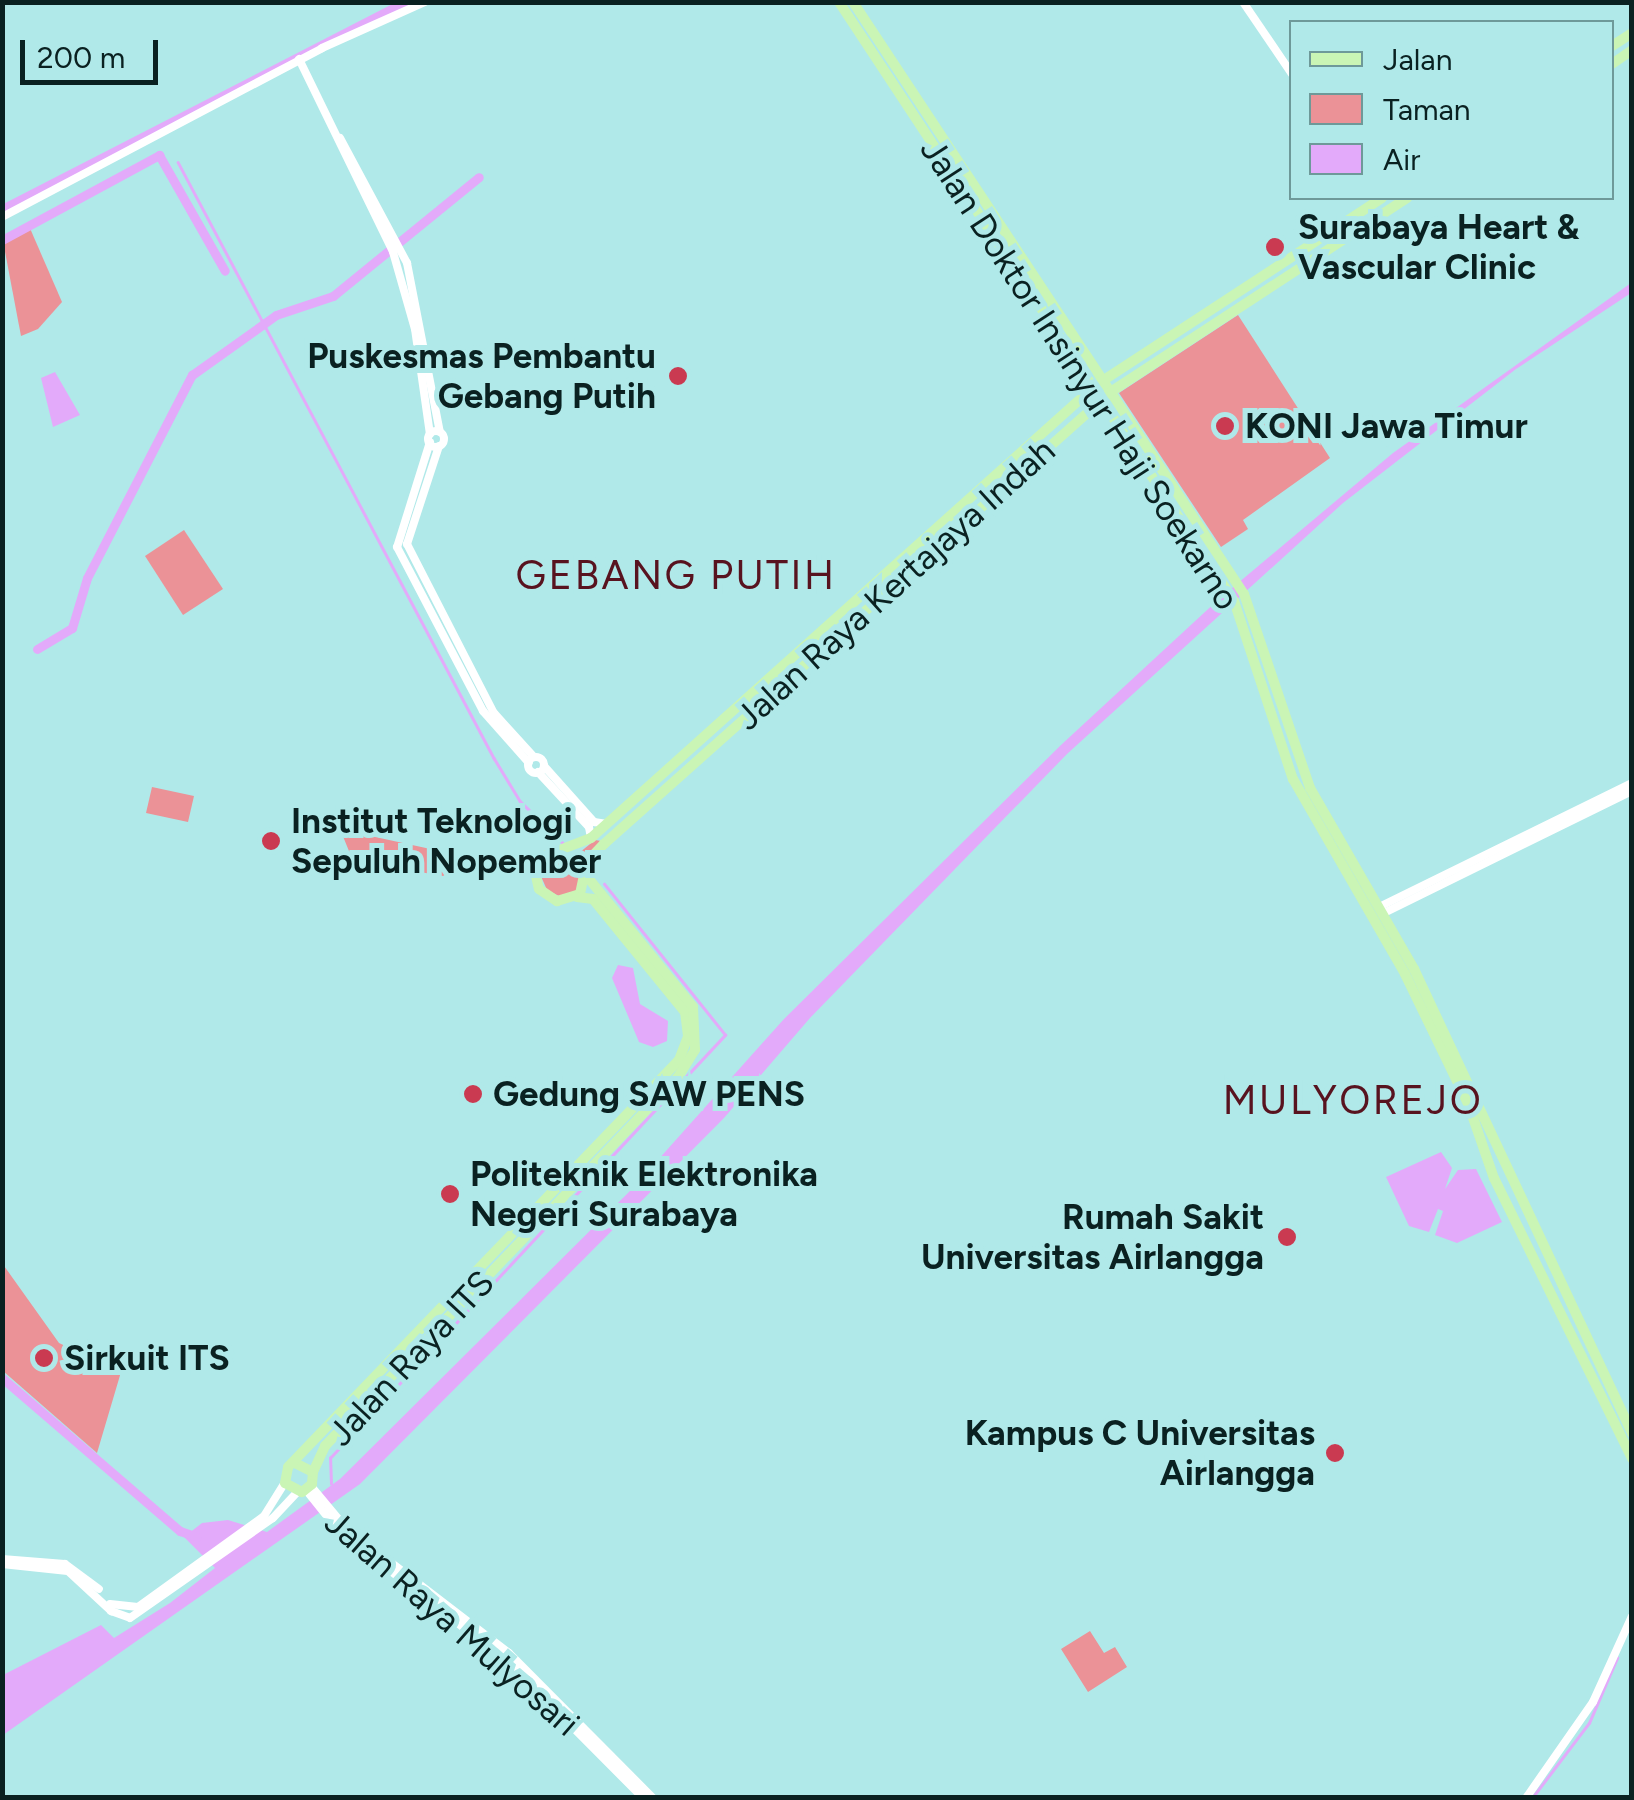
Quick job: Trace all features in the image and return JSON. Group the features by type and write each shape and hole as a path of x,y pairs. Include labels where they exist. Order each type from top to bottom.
{"main road":[{"path":"2,217 299,60 424,2"},
{"path":"1243,2 1289,70"},
{"name":"Jalan Doktor Insinyur Haji Soekarno","path":"850,9 1108,394 1182,519 1232,585"},
{"path":"299,60 338,136 340,152 398,250 420,328 435,439 407,544 423,589 494,727 594,822 600,835"},
{"name":"Jalan Raya Kertajaya Indah","path":"588,876 600,835 768,678 1100,382 1375,200"},
{"name":"Jalan Raya Kertajaya Indah","path":"600,835 778,688 1108,394 1404,200"},
{"path":"1242,289 1249,301"},
{"path":"1226,299 1235,311"},
{"name":"Jalan Doktor Insinyur Haji Soekarno","path":"1108,394 1178,487 1239,598 1305,775 1341,853 1410,972 1501,1192 1632,1459"},
{"path":"1178,487 1188,512 1182,519"},
{"path":"1200,524 1194,530 1212,563"},
{"path":"937,526 946,536"},
{"path":"768,678 778,688"},
{"path":"541,769 600,835"},
{"path":"1510,847 1632,783"},
{"path":"1381,910 1632,790"},
{"path":"588,876 576,898 558,901 544,895 536,872 548,853 600,835"},
{"name":"Jalan Doktor Insinyur Haji Soekarno","path":"1341,853 1381,910 1632,1433"},
{"name":"Jalan Raya ITS","path":"313,1472 325,1446 380,1383 605,1147 671,1073 685,1047 685,1012 588,876"},
{"name":"Jalan Raya ITS","path":"576,898 590,896 654,966"},
{"name":"Jalan Raya ITS","path":"285,1483 286,1470 380,1383"},
{"path":"2,1562 68,1572 111,1611 130,1618 308,1491 313,1472 295,1462"},
{"path":"258,1525 285,1483 308,1491"},
{"name":"Jalan Raya Mulyosari","path":"308,1491 326,1511 446,1608 653,1798"},
{"path":"1526,1798 1592,1702 1632,1616"},
{"name":"Jalan Raya Mulyosari","path":"580,1729 643,1798"}],"green space":[{"path":"29,226 62,302 38,329 21,336 3,241"},
{"name":"KONI Jawa Timur","path":"1238,315 1330,458 1243,520 1248,529 1221,547 1119,393"},
{"path":"184,530 223,589 183,615 145,556"},
{"path":"152,787 194,796 188,822 146,813"},
{"path":"340,829 472,858 443,876 391,867 351,856"},
{"path":"595,840 601,841 580,861 579,890 559,896 547,890 540,874 549,858 574,857"},
{"name":"Sirkuit ITS","path":"2,1263 59,1343 121,1372 97,1453 3,1371"},
{"path":"1090,1631 1104,1653 1115,1647 1127,1667 1088,1692 1061,1649"}],"water":[{"path":"1631,283 1631,293 1516,369 1343,503 1067,754 810,1018 724,1118 360,1484 3,1735 3,1675 101,1625 114,1638 170,1603 215,1568 184,1537 202,1523 228,1520 267,1532 340,1479 632,1189 784,1019 1061,745 1219,599 1393,453"},
{"path":"55,372 80,415 53,427 41,378"},
{"path":"618,965 633,968 640,1004 668,1021 667,1041 653,1047 639,1042 612,978"},
{"path":"1441,1152 1452,1168 1445,1189 1458,1170 1476,1169 1502,1222 1457,1243 1435,1235 1443,1211 1438,1209 1429,1232 1409,1226 1386,1177"}],"waterway":[{"path":"2,209 404,2"},
{"path":"2,240 159,155 225,271"},
{"path":"178,162 494,758 520,801 565,845"},
{"path":"37,649 72,628 87,578 192,375 276,315 333,296 479,177"},
{"path":"331,1484 330,1458 725,1035 604,884"},
{"path":"2,1378 180,1531 197,1537"},
{"path":"1532,1798 1589,1723 1617,1658"}],"place":[{"name":"Surabaya Heart & Vascular Clinic","path":"1275,247"},
{"name":"Puskesmas Pembantu Gebang Putih","path":"678,376"},
{"name":"KONI Jawa Timur","path":"1225,426"},
{"name":"Institut Teknologi Sepuluh Nopember","path":"271,841"},
{"name":"Gedung SAW PENS","path":"473,1094"},
{"name":"Politeknik Elektronika Negeri Surabaya","path":"450,1194"},
{"name":"Rumah Sakit Universitas Airlangga","path":"1287,1237"},
{"name":"Sirkuit ITS","path":"44,1358"},
{"name":"Kampus C Universitas Airlangga","path":"1335,1453"}],"district":[{"name":"GEBANG PUTIH","path":"676,575"},
{"name":"MULYOREJO","path":"1353,1100"}]}
